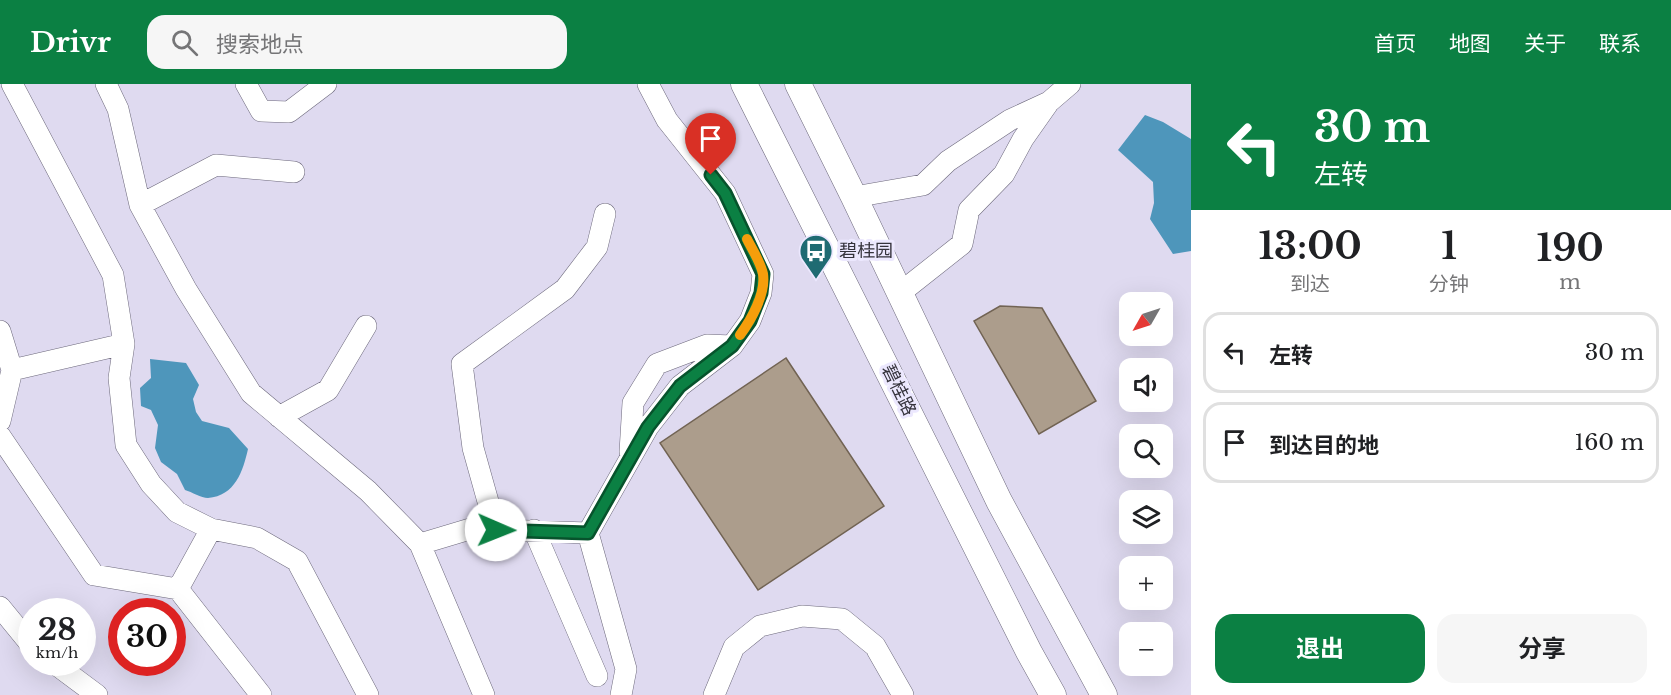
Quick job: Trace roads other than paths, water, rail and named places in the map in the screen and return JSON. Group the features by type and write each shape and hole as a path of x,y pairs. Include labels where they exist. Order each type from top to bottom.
{"street":[{"path":"12,84 113,275 124,344 119,378 126,445 152,484 177,512 211,528 257,538 297,561 368,695"},
{"path":"106,84 118,109 140,205 186,289 251,393 368,490 420,544 484,695"},
{"path":"246,84 261,111 289,112 326,84"},
{"path":"621,695 626,669 588,533 648,427 680,386 732,346 750,321 761,293 763,274 725,193 667,120 648,84"},
{"name":"碧桂路","path":"744,84 1029,652 1053,695"},
{"path":"798,84 999,501 1104,695"},
{"path":"900,293 962,244 969,210 1004,174 1023,139 1049,102 1070,84"},
{"path":"854,197 923,184 948,161 1010,120 1049,102"},
{"path":"140,205 216,165 294,172"},
{"path":"496,530 473,448 462,364 565,289 597,247 605,214"},
{"path":"279,417 328,390 366,326"},
{"path":"0,331 12,370 0,421"},
{"path":"12,370 124,344"},
{"path":"630,459 633,403 657,364 707,345 732,346"},
{"path":"0,436 94,575 178,589 261,695"},
{"path":"178,589 211,528"},
{"path":"420,544 470,529 588,533"},
{"path":"534,530 597,676"},
{"path":"0,607 18,629"},
{"path":"714,695 734,647 760,626 802,616 842,619 875,646 903,695"},
{"path":"71,676 97,695"}],"water":[{"path":"1145,115 1163,122 1191,139 1191,251 1173,254 1150,219 1154,203 1153,182 1118,150"},
{"path":"150,359 186,363 199,385 193,399 196,412 202,421 229,428 248,449 240,474 225,493 208,498 185,490 177,474 161,462 155,448 158,425 151,410 141,406 140,388 151,378"}],"place":[{"name":"碧桂园","path":"816,280"}]}
